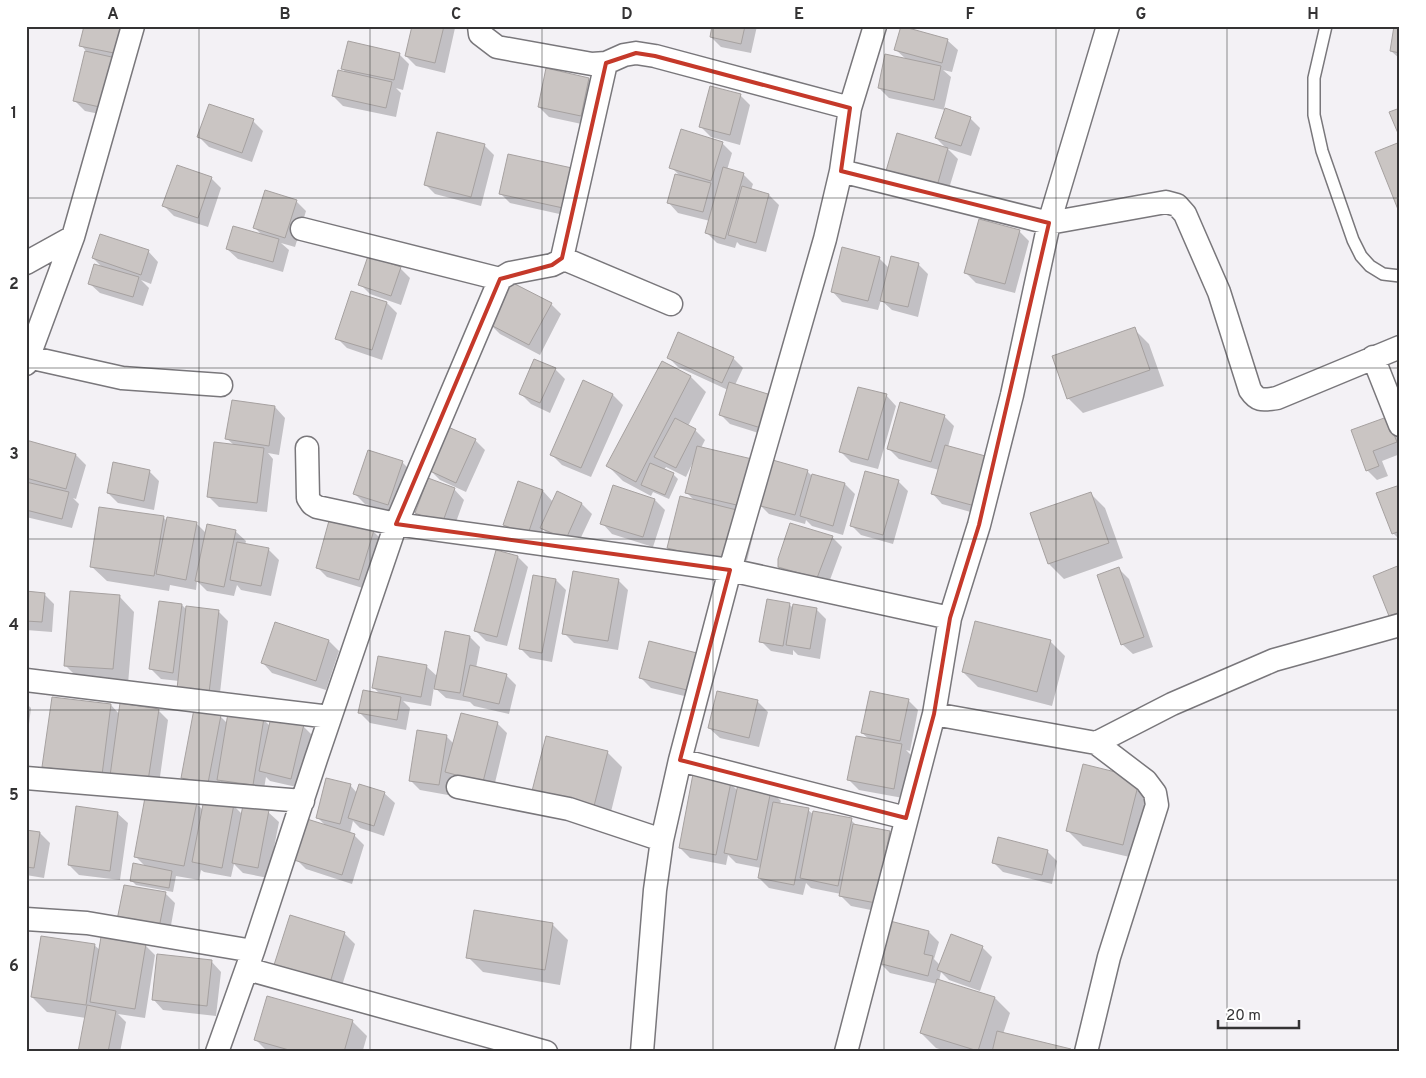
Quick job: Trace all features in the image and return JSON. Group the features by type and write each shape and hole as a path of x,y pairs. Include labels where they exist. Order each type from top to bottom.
{"street":[{"path":"133,26 73,237 27,361 122,378 221,385"},
{"path":"479,26 480,34 497,48 577,62 606,63 624,55 636,53 655,56 850,108"},
{"path":"642,1052 655,890 662,840 680,760 730,570 825,239 842,171 850,108 875,26"},
{"path":"846,1052 934,714 950,618 979,525 1009,405 1049,222 1108,26"},
{"path":"217,1052 250,960 396,524 500,279 510,273 552,265 562,258 606,63"},
{"path":"842,171 1049,222 1166,202 1177,205 1185,214 1218,292 1250,390 1254,397 1261,400 1277,398 1400,347"},
{"path":"302,229 500,279"},
{"path":"26,263 73,237"},
{"path":"562,258 672,304"},
{"path":"1373,357 1400,425"},
{"path":"307,448 308,498 312,504 396,524 730,570 950,618"},
{"path":"1096,744 1172,704 1274,660 1400,626"},
{"path":"26,680 330,717"},
{"path":"934,714 1096,744 1146,781 1155,793 1157,805 1109,957 1086,1052"},
{"path":"680,760 906,818"},
{"path":"26,778 303,801"},
{"path":"458,787 569,809 662,840"},
{"path":"26,919 87,923 250,960 511,1048 546,1052"}],"lane":[{"path":"1326,26 1314,78 1314,115 1322,151 1353,240 1361,256 1370,266 1383,274 1400,276"}],"highlighted area":[{"path":"636,53 655,56 850,108 841,171 1049,223 979,525 950,618 934,714 906,818 680,760 730,570 396,524 500,279 552,265 562,258 606,63"}],"building":[{"path":"84,26 131,26 124,55 79,46"},
{"path":"412,26 444,26 435,63 405,56"},
{"path":"712,26 745,26 741,44 710,37"},
{"path":"901,26 948,39 942,63 894,50"},
{"path":"1394,26 1400,26 1400,53 1390,51"},
{"path":"348,41 400,53 394,80 341,69"},
{"path":"85,51 116,58 104,108 73,101"},
{"path":"885,54 941,66 934,100 878,88"},
{"path":"546,68 589,78 581,116 538,107"},
{"path":"338,70 392,82 386,108 332,96"},
{"path":"710,86 741,94 730,135 699,127"},
{"path":"209,104 254,119 242,153 197,137"},
{"path":"945,108 971,117 961,146 935,138"},
{"path":"1400,108 1400,138 1389,112"},
{"path":"681,129 723,142 711,181 669,168"},
{"path":"437,132 485,144 471,197 424,185"},
{"path":"897,133 948,148 937,186 886,171"},
{"path":"1400,142 1400,212 1399,212 1375,152"},
{"path":"508,154 572,168 563,208 499,194"},
{"path":"177,165 212,177 198,218 162,206"},
{"path":"723,167 744,173 725,239 705,233"},
{"path":"675,174 711,183 703,212 667,203"},
{"path":"742,186 769,194 756,243 728,235"},
{"path":"265,190 297,200 285,238 253,228"},
{"path":"979,219 1020,230 1005,284 964,273"},
{"path":"233,226 279,239 273,262 226,249"},
{"path":"100,234 149,250 141,275 92,258"},
{"path":"842,247 880,257 868,301 831,292"},
{"path":"368,256 401,267 391,296 358,285"},
{"path":"891,256 919,263 908,307 880,301"},
{"path":"94,264 139,277 133,297 88,284"},
{"path":"511,282 552,303 529,345 489,324"},
{"path":"351,291 387,302 372,350 335,339"},
{"path":"1135,327 1150,370 1067,399 1052,356"},
{"path":"678,332 734,357 722,383 667,358"},
{"path":"534,359 556,368 540,403 519,394"},
{"path":"662,361 691,376 636,482 606,466"},
{"path":"583,380 613,394 581,468 550,455"},
{"path":"729,382 771,395 761,428 719,415"},
{"path":"858,387 887,394 868,460 839,452"},
{"path":"232,400 275,406 269,446 225,439"},
{"path":"900,402 945,415 931,462 887,449"},
{"path":"1387,417 1397,442 1373,451 1379,466 1366,471 1351,430"},
{"path":"675,418 696,429 676,468 654,457"},
{"path":"448,427 476,439 456,483 428,470"},
{"path":"26,440 76,454 66,489 26,478"},
{"path":"214,442 264,448 257,503 207,497"},
{"path":"945,445 989,457 975,506 931,494"},
{"path":"697,446 752,459 741,506 685,493"},
{"path":"368,450 403,461 388,505 353,494"},
{"path":"769,459 808,470 795,515 757,505"},
{"path":"113,462 150,470 144,501 107,493"},
{"path":"650,463 674,473 665,495 641,485"},
{"path":"865,471 899,480 883,535 850,526"},
{"path":"812,474 845,483 833,526 800,516"},
{"path":"428,478 455,488 442,524 415,513"},
{"path":"518,481 543,490 528,534 503,525"},
{"path":"26,482 69,492 62,519 26,510"},
{"path":"613,485 655,499 643,537 600,524"},
{"path":"1400,485 1400,531 1392,534 1376,493"},
{"path":"557,491 582,503 566,539 540,528"},
{"path":"1091,492 1109,543 1048,564 1030,513"},
{"path":"680,496 741,511 728,563 667,548"},
{"path":"99,507 164,516 154,576 90,567"},
{"path":"167,517 197,522 186,580 156,574"},
{"path":"330,517 374,530 359,580 316,568"},
{"path":"790,523 833,536 817,578 778,567 778,559"},
{"path":"207,524 236,530 224,587 195,581"},
{"path":"237,542 269,548 261,586 230,580"},
{"path":"496,550 518,556 497,637 474,631"},
{"path":"1400,565 1400,612 1389,616 1373,576"},
{"path":"1119,567 1144,637 1121,645 1097,575"},
{"path":"573,571 619,579 608,641 562,634"},
{"path":"533,575 556,579 542,653 519,649"},
{"path":"26,591 45,593 42,622 26,621"},
{"path":"70,591 120,595 113,669 64,666"},
{"path":"767,599 790,603 783,646 759,642"},
{"path":"159,601 182,604 173,673 149,669"},
{"path":"793,604 817,608 810,649 786,645"},
{"path":"186,606 219,610 209,693 177,689"},
{"path":"975,621 1051,640 1037,692 962,672"},
{"path":"275,622 329,640 316,681 261,663"},
{"path":"445,631 470,636 460,693 434,689"},
{"path":"649,641 701,654 691,691 639,678"},
{"path":"378,656 427,665 421,697 372,688"},
{"path":"470,665 507,674 499,704 463,696"},
{"path":"363,690 401,697 397,720 358,713"},
{"path":"717,691 758,700 749,738 708,728"},
{"path":"870,691 909,699 900,741 861,733"},
{"path":"52,697 111,704 102,775 42,767"},
{"path":"120,703 159,709 148,781 110,776"},
{"path":"194,709 221,715 208,783 181,778"},
{"path":"228,713 264,718 253,785 217,780"},
{"path":"461,713 498,722 483,782 445,772"},
{"path":"271,717 304,724 291,779 259,771"},
{"path":"417,730 447,735 439,785 409,781"},
{"path":"546,736 608,751 594,806 532,791"},
{"path":"856,736 902,744 894,789 847,780"},
{"path":"1083,764 1140,778 1123,845 1066,831"},
{"path":"693,774 731,782 716,855 679,848"},
{"path":"326,778 351,784 340,824 316,818"},
{"path":"359,784 385,792 374,826 348,818"},
{"path":"738,784 771,790 757,860 724,853"},
{"path":"146,792 197,802 184,866 134,857"},
{"path":"204,799 234,804 222,868 192,862"},
{"path":"773,802 809,808 794,885 758,878"},
{"path":"243,805 269,810 258,868 232,863"},
{"path":"76,806 118,812 110,871 68,865"},
{"path":"813,811 852,818 838,886 800,878"},
{"path":"307,819 355,834 342,875 294,860"},
{"path":"853,824 890,831 876,903 839,896"},
{"path":"26,830 40,832 34,868 26,867"},
{"path":"998,837 1048,850 1042,875 992,863"},
{"path":"133,863 172,871 169,888 130,881"},
{"path":"124,885 166,892 158,933 116,925"},
{"path":"474,910 553,923 545,970 466,958"},
{"path":"290,915 345,932 330,983 274,965"},
{"path":"890,921 929,931 924,954 933,956 928,976 878,963"},
{"path":"951,934 983,946 970,982 937,970"},
{"path":"41,936 95,944 86,1005 31,997"},
{"path":"101,937 146,944 135,1009 90,1002"},
{"path":"157,954 212,960 207,1006 152,1000"},
{"path":"937,979 995,997 978,1051 920,1033"},
{"path":"267,996 353,1020 344,1052 296,1052 254,1040"},
{"path":"87,1005 116,1011 108,1052 78,1052"},
{"path":"997,1031 1071,1049 1070,1052 992,1052"}]}
